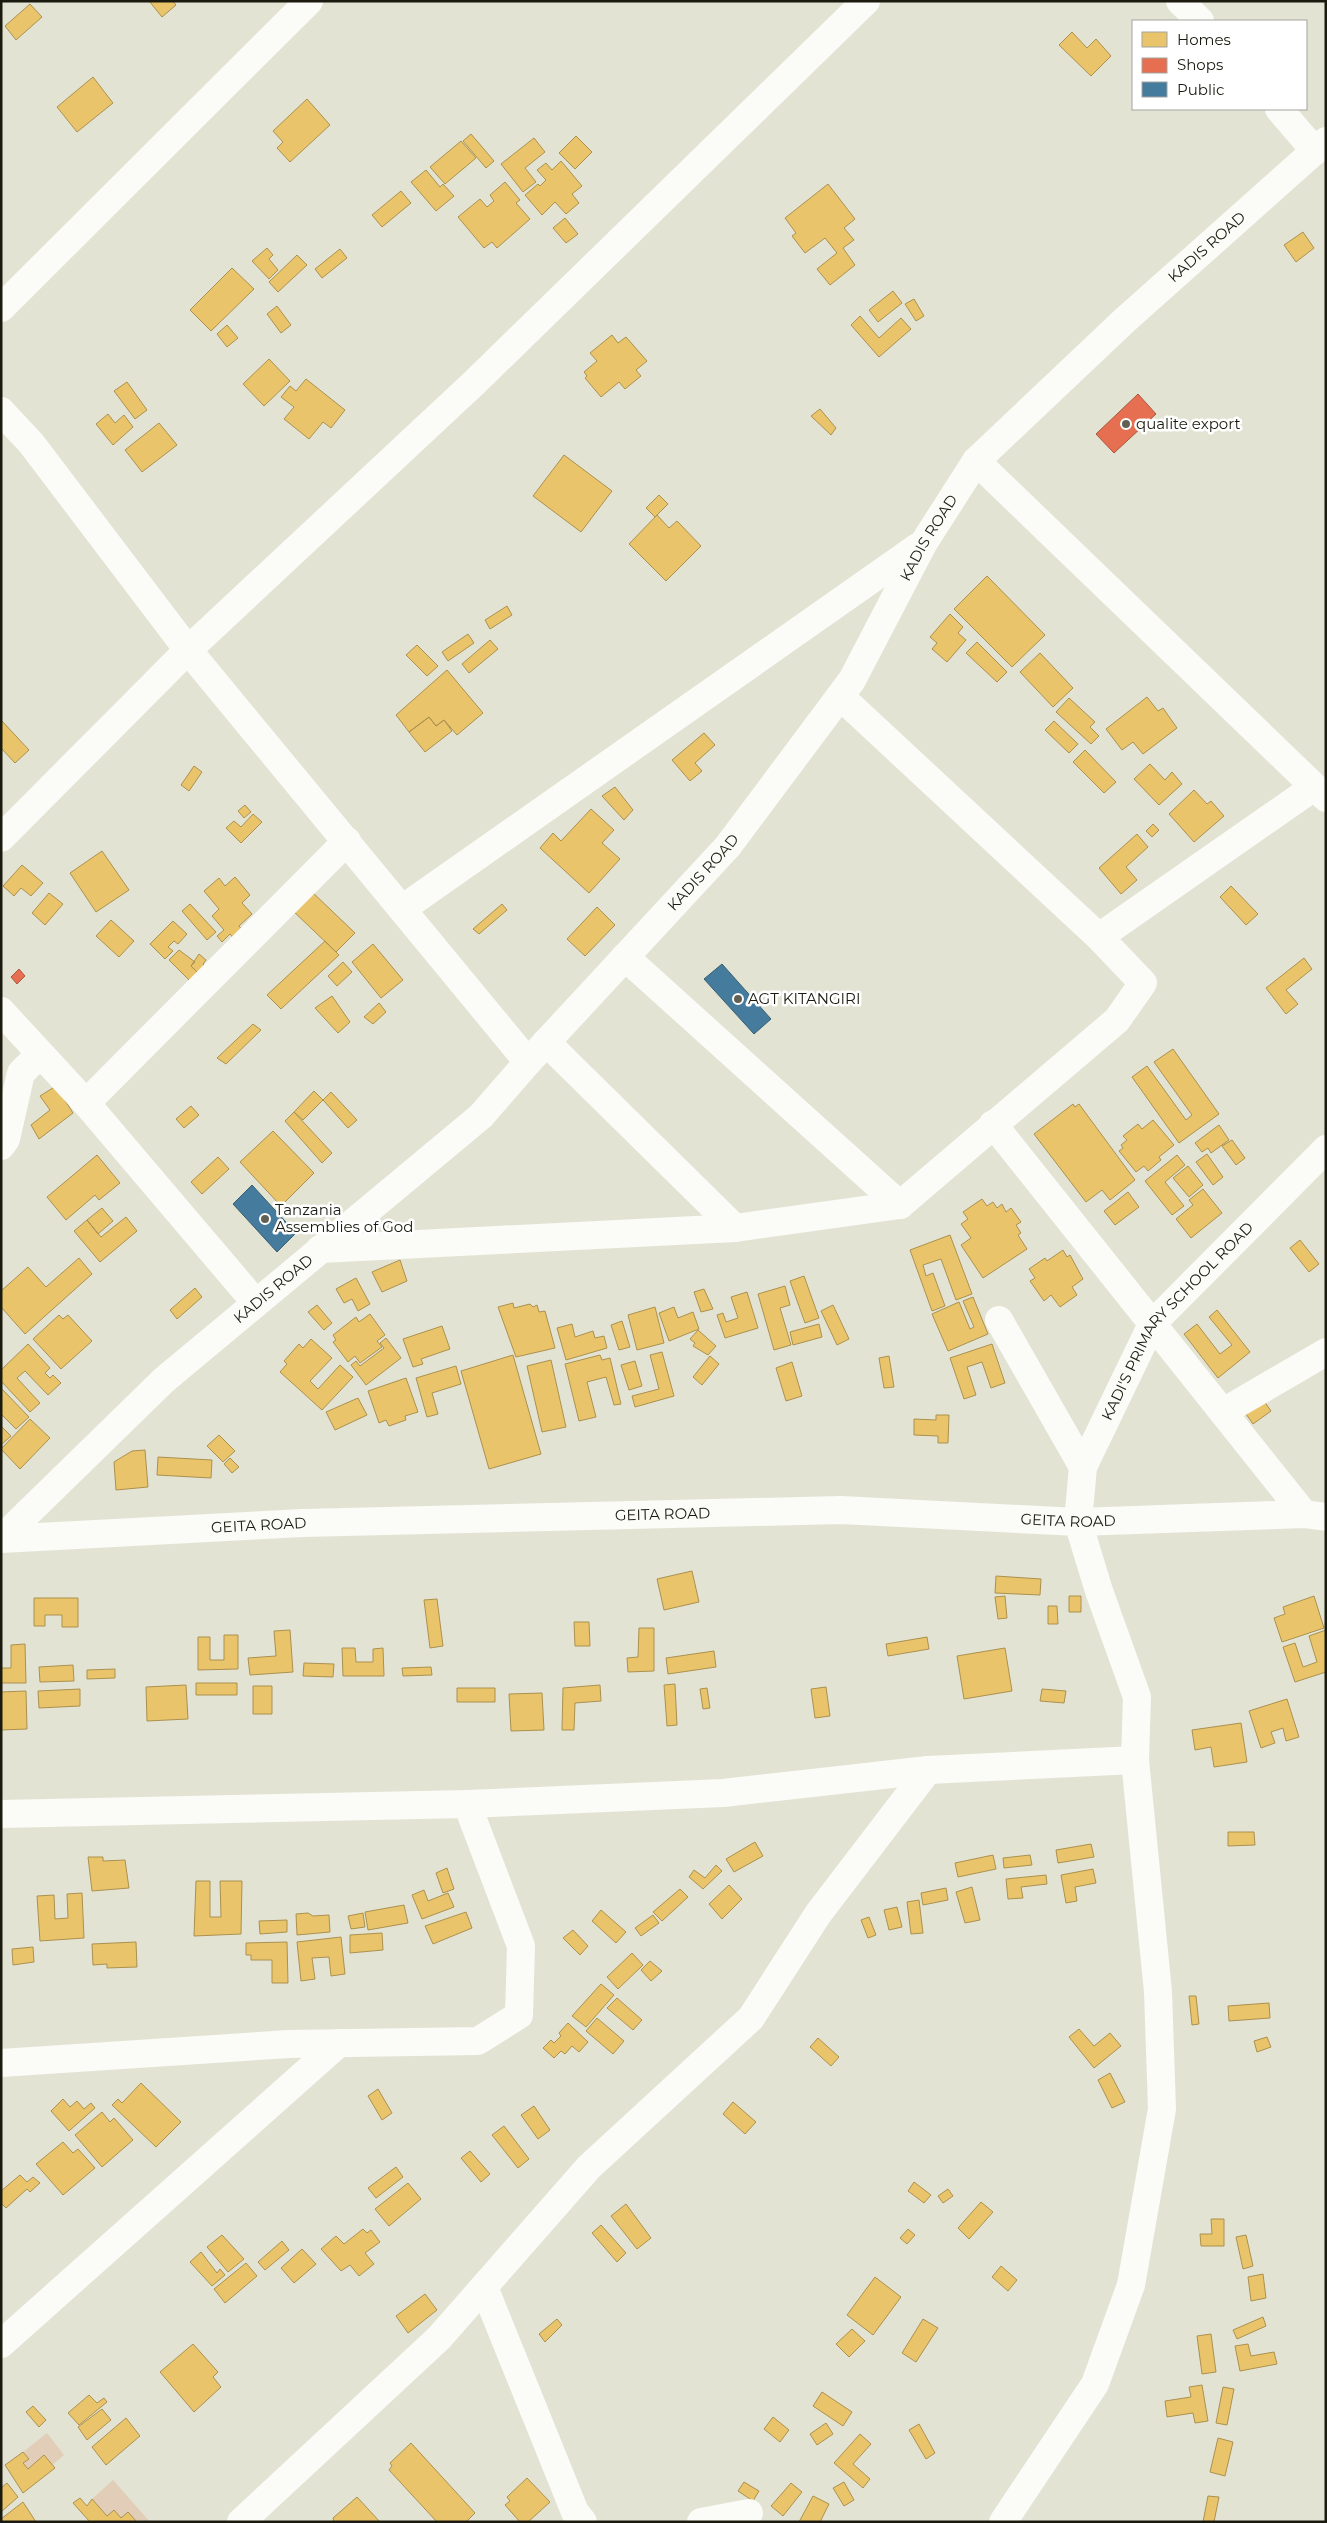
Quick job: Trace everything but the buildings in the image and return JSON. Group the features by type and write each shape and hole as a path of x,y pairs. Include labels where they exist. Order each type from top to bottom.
{"street":[{"path":"1,308 309,1"},
{"path":"1,838 188,650 474,383 866,1"},
{"path":"1180,1 1199,20"},
{"path":"1280,110 1320,146"},
{"name":"KADIS ROAD","path":"1,1539 164,1380 255,1302 481,1116 546,1042 728,846 852,680 923,544 976,461 1125,320 1320,146"},
{"path":"1,410 31,443 188,650 528,1062"},
{"path":"976,461 1320,792 1099,937"},
{"path":"402,909 923,544"},
{"path":"320,1249 735,1228 900,1205 1117,1020 1144,983 1099,937 840,696"},
{"path":"86,1104 346,841"},
{"path":"625,957 900,1205"},
{"path":"1,1011 86,1104 255,1302"},
{"path":"546,1042 735,1228"},
{"path":"1,1146 6,1139 21,1073 40,1055"},
{"path":"993,1124 1223,1412 1315,1516"},
{"name":"KADI'S PRIMARY SCHOOL ROAD","path":"1078,1522 1083,1467 1152,1324 1326,1149"},
{"path":"999,1320 1083,1467"},
{"path":"1223,1412 1326,1352"},
{"name":"GEITA ROAD","path":"1,1539 303,1523 841,1510 1078,1522 1315,1516"},
{"path":"1002,2522 1095,2384 1131,2285 1162,2109 1158,1992 1135,1760 1137,1697 1099,1591 1078,1522"},
{"path":"1,1814 467,1804 723,1792 928,1770 1135,1760"},
{"path":"241,2522 439,2338 589,2167 751,2018 818,1914 928,1770"},
{"path":"1,2063 289,2044 478,2041 520,2015 521,1946 467,1804"},
{"path":"1,2344 338,2043"},
{"path":"484,2287 575,2512 583,2522"},
{"path":"701,2522 749,2513"}],"shaded area":[{"path":"47,2433 64,2455 52,2465 44,2456 28,2469 23,2463 28,2459 23,2452"},
{"path":"113,2480 150,2522 121,2518 114,2510 107,2516 92,2499"}],"place":[{"name":"qualite export","path":"1126,424"},
{"name":"AGT KITANGIRI","path":"738,999"},
{"name":"Tanzania Assemblies of God","path":"265,1219"}]}
